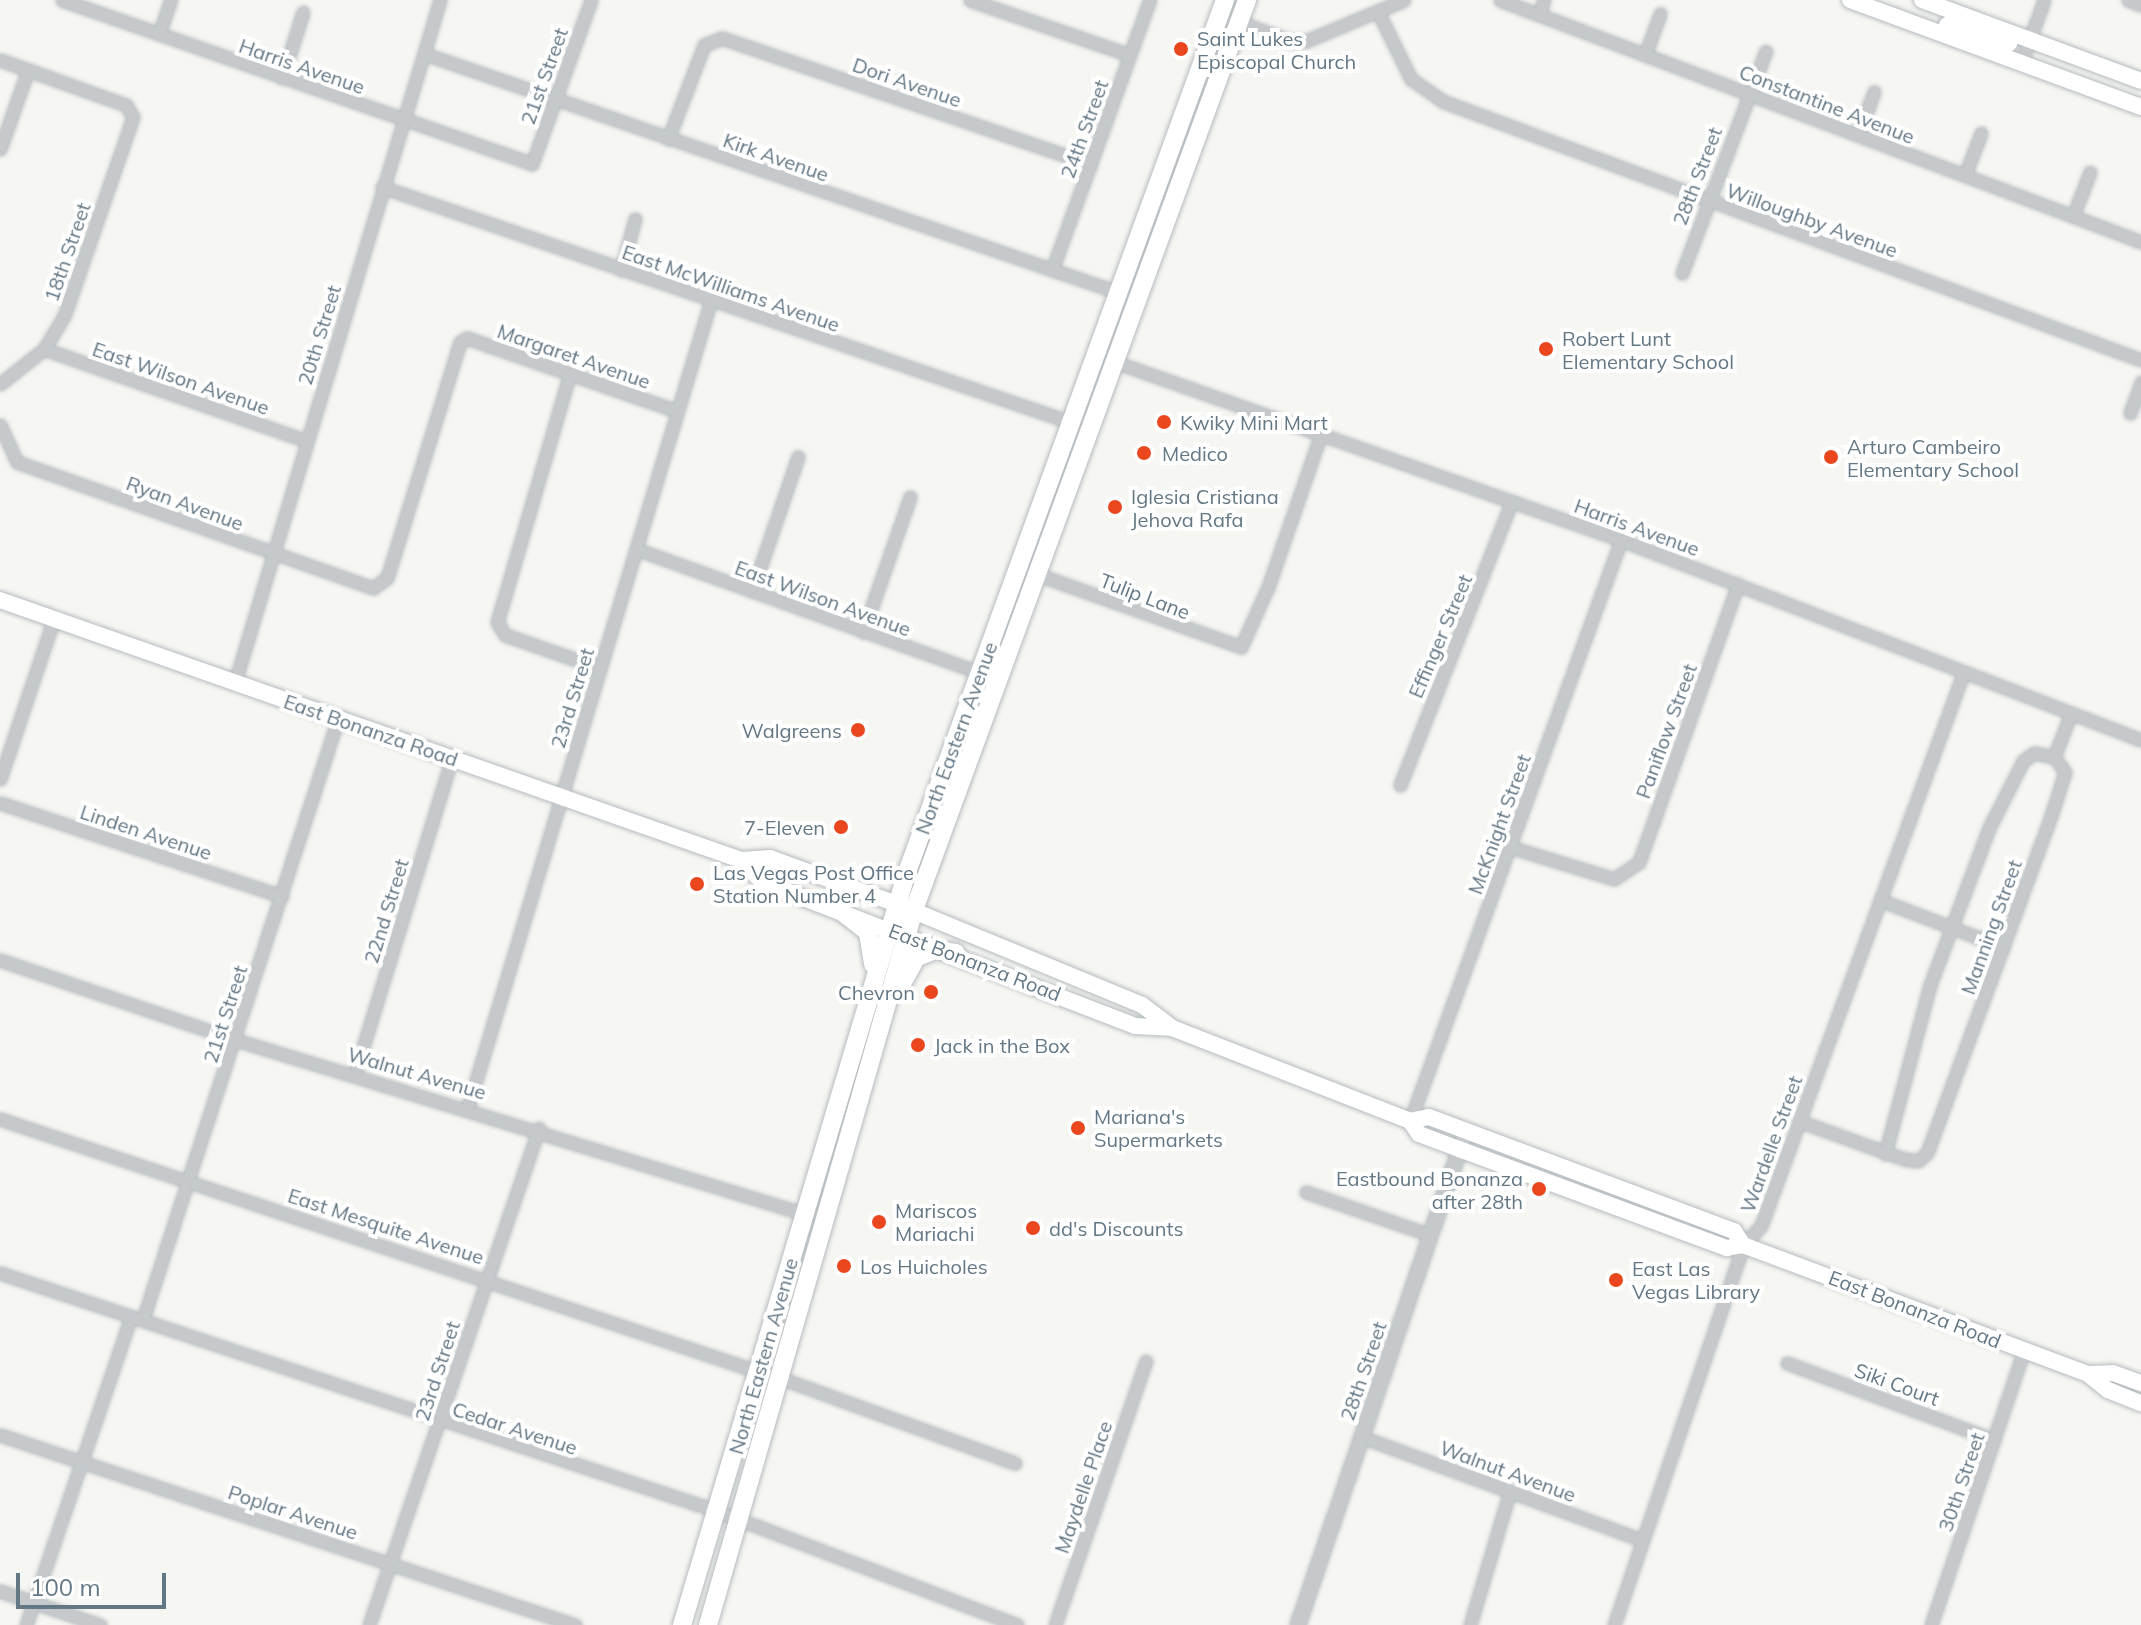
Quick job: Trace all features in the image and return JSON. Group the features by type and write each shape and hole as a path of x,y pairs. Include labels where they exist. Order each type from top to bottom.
{"main road":[{"name":"North Eastern Avenue","path":"708,1625 883,1016 898,931 980,673 1225,0"},
{"path":"1235,0 1239,22"},
{"name":"North Eastern Avenue","path":"906,907 999,680 1247,0"},
{"path":"1850,0 1890,15 2141,81"},
{"path":"1922,0 2141,107"},
{"path":"1115,362 1110,345 1134,282 1128,261"},
{"path":"1058,516 1076,430 1070,422"},
{"name":"East Bonanza Road","path":"0,600 741,860 770,858 906,907 1142,1005 1172,1028 1410,1121 1429,1117 1734,1231 1743,1245"},
{"name":"East Bonanza Road","path":"741,860 762,882 956,953 1135,1026 1172,1028"},
{"path":"837,908 868,932 874,976"},
{"name":"North Eastern Avenue","path":"682,1625 874,976 898,931"},
{"path":"883,1016 917,957 935,950 956,953"},
{"path":"1079,1003 1094,997 1142,1005"},
{"path":"837,1104 843,1114 833,1153 840,1166"},
{"name":"East Bonanza Road","path":"1410,1121 1419,1134 1727,1248 1743,1245 2088,1374 2108,1390 2141,1403"},
{"name":"East Bonanza Road","path":"2088,1374 2113,1373 2141,1383"}],"street":[{"name":"Harris Avenue","path":"62,0 532,164"},
{"path":"159,34 171,0"},
{"name":"20th Street","path":"235,682 440,0"},
{"name":"21st Street","path":"532,164 591,0"},
{"path":"970,0 1130,55"},
{"name":"24th Street","path":"1052,270 1150,0"},
{"path":"1239,22 1290,41 1306,41 1404,0"},
{"name":"Constantine Avenue","path":"1500,0 2141,242"},
{"path":"1539,15 1544,0"},
{"path":"2026,51 2044,0"},
{"path":"2128,0 2141,5"},
{"path":"282,78 303,12"},
{"name":"Willoughby Avenue","path":"1378,12 1411,79 1424,91 1709,201 2141,360"},
{"path":"1645,55 1660,14"},
{"name":"Dori Avenue","path":"668,139 711,39 722,38 1091,164"},
{"name":"28th Street","path":"1682,273 1766,51"},
{"name":"Kirk Avenue","path":"425,54 1117,292"},
{"path":"0,60 28,70 0,149"},
{"name":"18th Street","path":"0,384 44,349 64,316 133,117 131,110 28,70"},
{"path":"1858,135 1874,92"},
{"path":"1965,175 1981,133"},
{"path":"2073,216 2090,172"},
{"name":"East McWilliams Avenue","path":"382,187 1070,422"},
{"path":"621,270 635,219"},
{"name":"23rd Street","path":"468,1107 711,300"},
{"name":"Margaret Avenue","path":"380,587 387,578 460,342 467,338 677,411"},
{"name":"East Wilson Avenue","path":"44,349 306,441"},
{"name":"Harris Avenue","path":"1115,362 1320,437 1621,540 2070,716 2141,740"},
{"path":"570,373 499,628 600,668"},
{"path":"2130,413 2141,382"},
{"name":"Ryan Avenue","path":"0,425 17,462 272,553 380,587"},
{"name":"Tulip Lane","path":"1036,574 1241,647 1263,601 1320,437"},
{"path":"752,591 798,457"},
{"path":"863,632 910,497"},
{"name":"Effinger Street","path":"1400,785 1512,501"},
{"name":"McKnight Street","path":"1410,1121 1621,540"},
{"name":"East Wilson Avenue","path":"636,549 999,680"},
{"name":"Paniflow Street","path":"1510,847 1614,879 1639,862 1738,584"},
{"path":"0,779 54,619"},
{"name":"Wardelle Street","path":"1614,1625 1743,1245 1761,1226 1963,674"},
{"name":"Manning Street","path":"1885,1154 1918,1161 1927,1153 2065,772 2054,757 2070,716"},
{"name":"21st Street","path":"26,1625 81,1463 190,1182 338,719"},
{"path":"1799,1121 1885,1154 1949,927 2023,761 2034,753 2054,757"},
{"name":"22nd Street","path":"355,1073 452,758"},
{"name":"Linden Avenue","path":"0,803 282,896"},
{"path":"1880,900 2003,947"},
{"name":"Walnut Avenue","path":"0,960 236,1040 539,1128 824,1220"},
{"name":"East Mesquite Avenue","path":"0,1119 488,1279 759,1372"},
{"name":"23rd Street","path":"369,1625 539,1128"},
{"name":"28th Street","path":"1298,1625 1466,1131"},
{"path":"1306,1192 1430,1235"},
{"name":"Cedar Avenue","path":"0,1273 439,1423 717,1511 1017,1625"},
{"name":"30th Street","path":"1931,1625 2024,1350"},
{"name":"Maydelle Place","path":"1055,1625 1146,1361"},
{"name":"Siki Court","path":"1787,1363 1994,1440"},
{"path":"780,1378 1015,1463"},
{"name":"Poplar Avenue","path":"0,1435 575,1625"},
{"name":"Walnut Avenue","path":"1362,1437 1642,1540"},
{"path":"1470,1625 1510,1491"},
{"path":"0,1591 100,1625"}],"place":[{"name":"Saint Lukes Episcopal Church","path":"1181,49"},
{"name":"Robert Lunt Elementary School","path":"1546,349"},
{"name":"Kwiky Mini Mart","path":"1164,422"},
{"name":"Medico","path":"1144,453"},
{"name":"Arturo Cambeiro Elementary School","path":"1831,457"},
{"name":"Iglesia Cristiana Jehova Rafa","path":"1115,507"},
{"name":"Walgreens","path":"858,730"},
{"name":"7-Eleven","path":"841,827"},
{"name":"Las Vegas Post Office Station Number 4","path":"697,884"},
{"name":"Chevron","path":"931,992"},
{"name":"Jack in the Box","path":"918,1045"},
{"name":"Mariana's Supermarkets","path":"1078,1128"},
{"name":"Eastbound Bonanza after 28th","path":"1539,1189"},
{"name":"Mariscos Mariachi","path":"879,1222"},
{"name":"dd's Discounts","path":"1033,1228"},
{"name":"Los Huicholes","path":"844,1266"},
{"name":"East Las Vegas Library","path":"1616,1280"}]}
